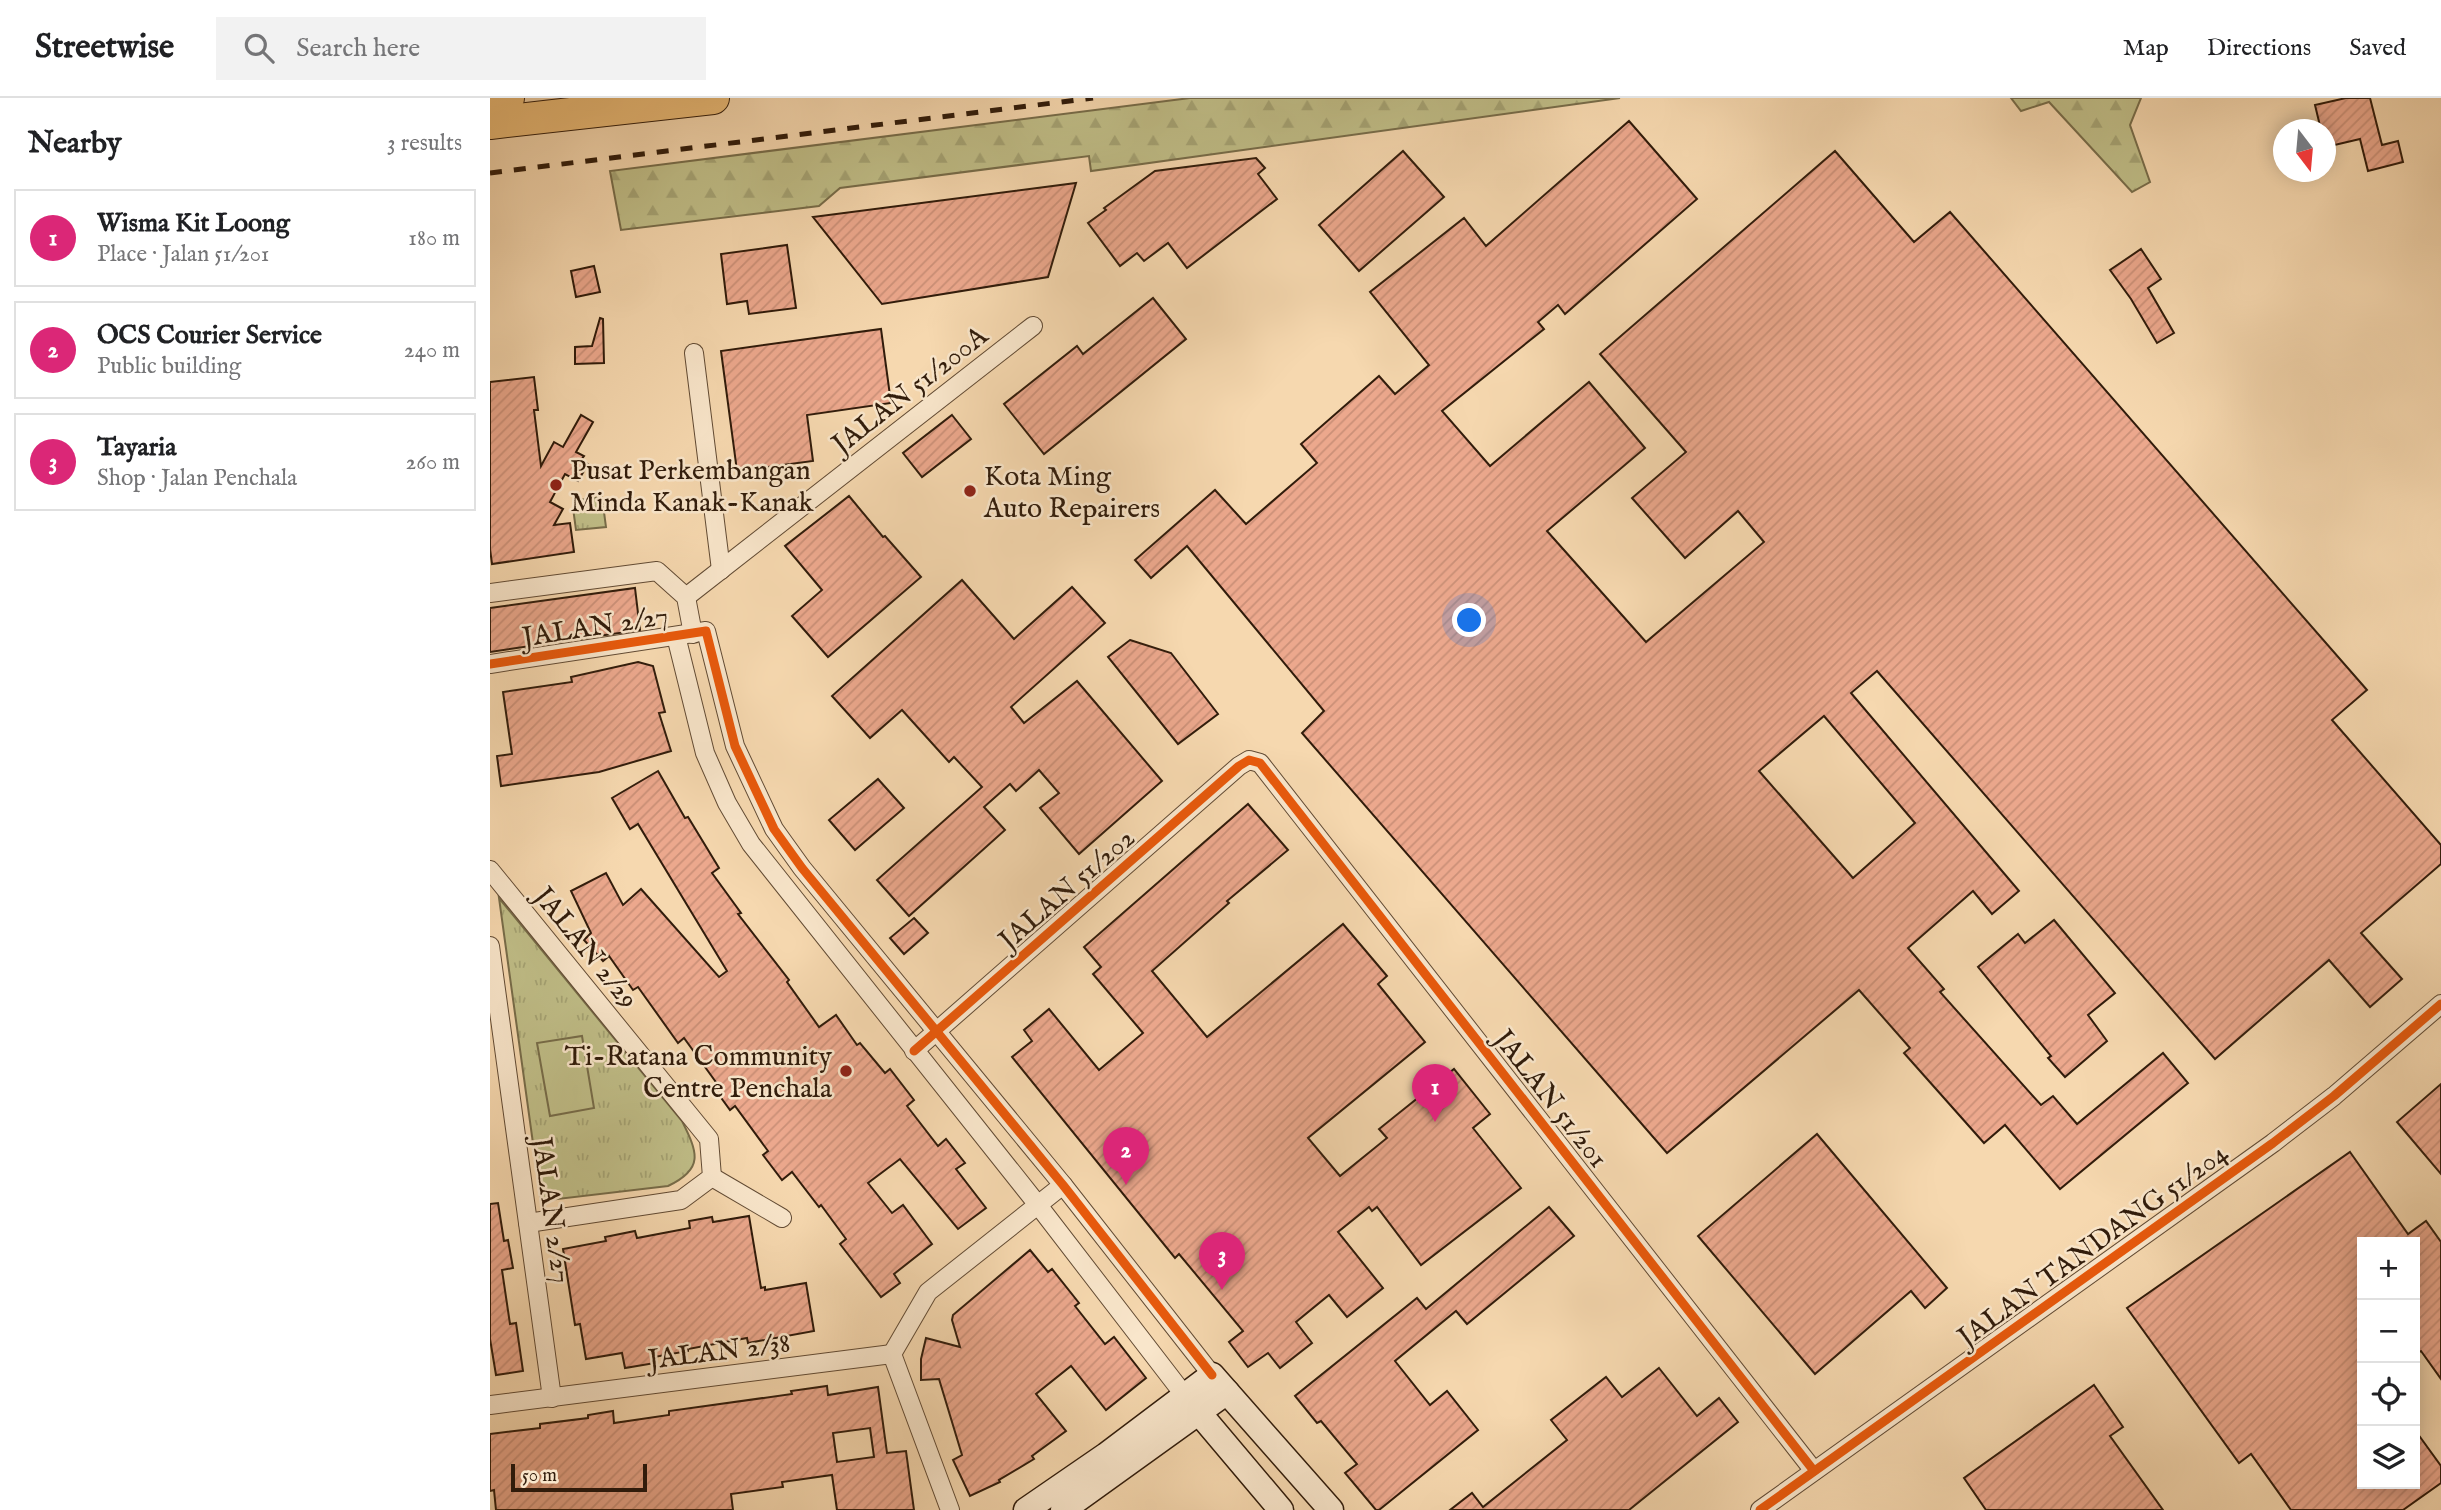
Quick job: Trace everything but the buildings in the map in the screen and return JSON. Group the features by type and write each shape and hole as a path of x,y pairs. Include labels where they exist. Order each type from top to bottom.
{"highway":[{"path":"506,113 550,98"},
{"path":"490,100 506,113 713,98"}],"main road":[{"path":"1063,1510 1220,1383 1331,1510"},
{"path":"1026,1510 1106,1455 1192,1404"},
{"path":"1192,1404 1281,1510"}],"street":[{"name":"JALAN 51/200A","path":"686,597 1033,326"},
{"path":"694,353 721,570"},
{"path":"490,593 657,571 686,597 705,753 727,803 751,844 1038,1205 1192,1404"},
{"path":"692,634 734,746 774,829 802,868 1063,1185 1220,1383"},
{"name":"JALAN 2/27","path":"490,664 692,634"},
{"name":"JALAN 51/202","path":"914,1051 1249,760"},
{"name":"JALAN 51/201","path":"1249,760 1260,763 1270,775 1814,1471"},
{"name":"JALAN 2/29","path":"490,870 709,1139 712,1177"},
{"name":"JALAN 2/27","path":"490,946 552,1398"},
{"name":"JALAN TANDANG 51/204","path":"1760,1510 2273,1143 2334,1096 2441,1004"},
{"path":"528,1223 681,1200 712,1177 782,1218"},
{"path":"950,1510 892,1354 928,1292 1063,1185"},
{"name":"JALAN 2/38","path":"490,1405 892,1354"}],"green space":[{"path":"1190,98 1620,98 1091,171 1089,156 840,188 819,206 621,230 610,171"},
{"path":"2011,98 2141,98 2130,125 2150,182 2132,192 2049,102 2021,111"},
{"path":"602,497 606,527 576,530 573,508 580,500"},
{"path":"499,898 682,1121 692,1142 694,1159 688,1173 680,1180 668,1186 541,1201"},
{"path":"582,1036 594,1108 550,1116 537,1043"}],"railway":[{"path":"490,173 1093,98"}],"cycle path":[{"path":"490,664 706,631 735,746 774,829 802,868 1063,1185 1212,1375"},
{"path":"914,1051 1239,766 1249,760 1260,763 1814,1471"},
{"path":"1760,1510 2273,1143 2334,1096 2441,1004"}],"place":[{"name":"Pusat Perkembangan Minda Kanak-Kanak","path":"556,485"},
{"name":"Kota Ming Auto Repairers","path":"970,491"},
{"name":"Ti-Ratana Community Centre Penchala","path":"846,1071"},
{"name":"Wisma Kit Loong","path":"1435,1122"},
{"name":"OCS Courier Service","path":"1126,1185"},
{"name":"Tayaria","path":"1222,1290"}]}
